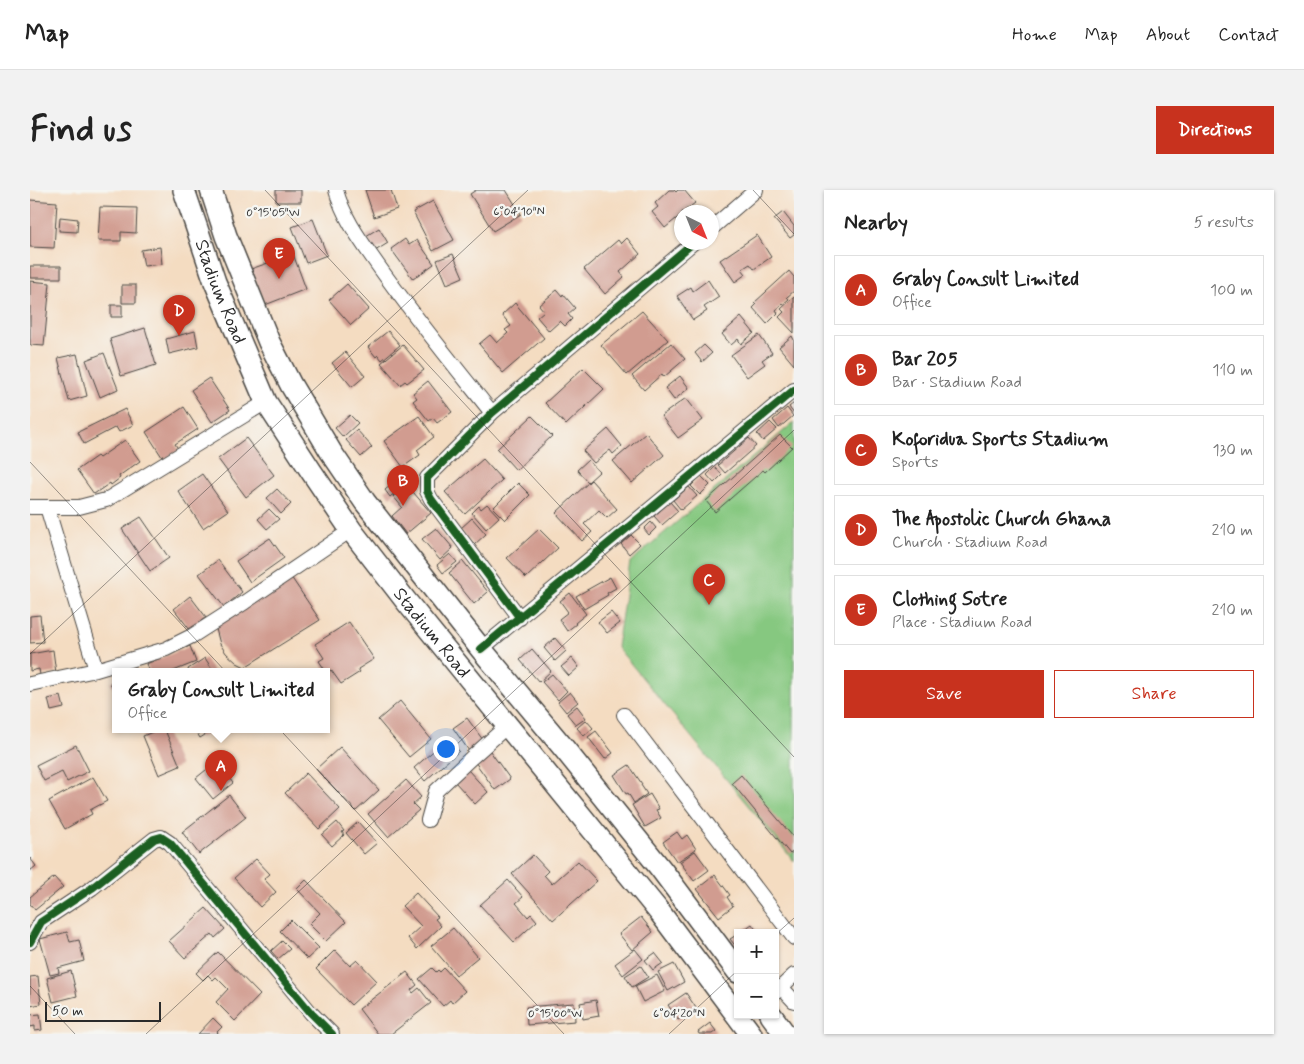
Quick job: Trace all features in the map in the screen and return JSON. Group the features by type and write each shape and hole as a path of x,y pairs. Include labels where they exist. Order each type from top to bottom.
{"main road":[{"name":"Stadium Road","path":"184,190 215,282 266,402 351,530 507,726 661,914 751,1034"},
{"name":"Stadium Road","path":"211,190 226,236 269,342 301,402 365,502 481,649 661,869 734,967"},
{"path":"534,758 556,739"},
{"path":"774,1019 785,1034"}],"street":[{"path":"336,190 355,232 398,294 492,413"},
{"path":"719,222 756,190"},
{"path":"520,618 431,499 427,491 427,478 492,413 685,250"},
{"path":"481,649 794,390"},
{"path":"30,506 46,508 80,507 106,500 266,402"},
{"path":"46,508 96,670"},
{"path":"30,684 96,670 166,649 192,636 245,602 351,530"},
{"path":"624,715 794,938"},
{"path":"428,820 436,791 507,726"},
{"path":"30,942 41,922 92,888 154,839 161,837 170,842 311,1013 332,1034"},
{"path":"779,989 794,975"},
{"path":"779,991 794,1001"}],"green space":[{"path":"794,422 794,861 617,647 630,562"}],"building":[{"path":"276,190 301,190 301,202 276,202"},
{"path":"365,190 391,190 397,209 374,217"},
{"path":"476,190 506,190 521,214 493,231 470,194"},
{"path":"669,190 676,192 684,190 695,203 692,205 674,205 674,221 665,228 652,212 658,207 655,203"},
{"path":"30,200 57,202 54,248 30,247"},
{"path":"433,201 454,240 433,251 413,212"},
{"path":"100,207 137,208 136,233 121,232 121,241 98,241"},
{"path":"783,212 794,226 794,235 790,238 774,219"},
{"path":"60,217 78,219 77,232 59,231"},
{"path":"313,219 327,255 306,263 292,227"},
{"path":"379,228 388,243 375,251 366,236"},
{"path":"757,235 771,257 754,269 750,264 742,269 746,274 735,282 720,260"},
{"path":"627,238 640,254 620,272 624,277 605,294 584,269 618,240 621,244"},
{"path":"405,239 409,245 417,240 434,264 413,279 391,249"},
{"path":"160,247 162,264 144,266 141,250"},
{"path":"293,254 306,289 265,305 251,269"},
{"path":"453,254 463,277 447,284 437,260"},
{"path":"30,266 61,266 61,278 30,278"},
{"path":"789,271 794,277 794,291 787,297 789,299 776,310 778,313 767,324 753,308 756,305 754,303"},
{"path":"708,280 719,297 704,307 707,311 693,320 677,296 691,287 693,291"},
{"path":"30,281 50,283 44,346 30,345"},
{"path":"347,284 369,309 351,325 329,300"},
{"path":"122,285 136,285 136,303 122,303"},
{"path":"557,290 575,308 568,314 572,319 565,326 560,321 549,331 537,317 544,311 539,305"},
{"path":"794,297 794,333 779,317 784,312 781,309"},
{"path":"515,303 544,338 503,373 479,344 490,335 497,343 508,333 505,330 511,326 502,315"},
{"path":"111,305 122,305 122,317 111,317"},
{"path":"642,311 668,340 627,375 601,345"},
{"path":"741,317 754,333 741,344 738,339 731,345 722,334"},
{"path":"145,328 156,365 121,376 110,339"},
{"path":"195,331 198,347 169,354 166,339"},
{"path":"388,331 400,345 382,360 378,355 376,357 368,347"},
{"path":"759,335 772,353 762,360 765,364 747,377 731,355"},
{"path":"792,336 794,340 794,365 779,347"},
{"path":"671,343 685,359 664,377 662,374 644,390 632,376"},
{"path":"403,345 424,370 407,383 405,381 400,385 381,363"},
{"path":"704,345 712,353 702,362 695,353"},
{"path":"345,352 365,376 352,387 332,363"},
{"path":"104,353 118,389 100,397 86,360"},
{"path":"77,354 87,396 69,401 58,358"},
{"path":"583,368 604,389 566,425 545,403"},
{"path":"680,376 689,388 674,400 665,388"},
{"path":"209,378 230,410 212,422 191,390"},
{"path":"428,381 452,412 437,423 433,418 429,421 413,401 417,398 413,393"},
{"path":"686,398 703,420 678,438 661,416"},
{"path":"794,403 794,414 789,407"},
{"path":"184,407 198,429 175,444 179,450 164,460 146,432"},
{"path":"787,408 793,416 779,428 773,420"},
{"path":"125,409 133,425 119,432 116,427 84,444 78,432"},
{"path":"350,415 358,423 343,437 335,428"},
{"path":"419,416 434,437 417,450 420,455 403,467 384,441"},
{"path":"532,416 552,436 516,470 497,449"},
{"path":"770,422 777,429 763,441 757,434"},
{"path":"608,429 622,446 613,454 610,450 594,463 583,451"},
{"path":"357,430 372,447 361,457 346,440"},
{"path":"646,433 664,455 632,483 613,461"},
{"path":"780,435 792,447 765,472 763,470 715,512 706,501"},
{"path":"246,438 274,475 246,497 218,459"},
{"path":"749,438 756,446 725,473 718,465"},
{"path":"125,440 140,461 119,476 120,478 111,485 110,483 94,494 77,470"},
{"path":"483,459 502,480 465,514 445,492"},
{"path":"588,460 599,472 588,482 577,470"},
{"path":"715,467 722,475 714,483 707,475"},
{"path":"202,474 228,511 203,528 178,491"},
{"path":"701,476 710,485 700,495 691,486"},
{"path":"398,479 403,486 390,497 385,490"},
{"path":"591,480 617,509 607,518 599,510 584,524 592,532 582,541 556,513"},
{"path":"518,483 530,495 505,520 493,508"},
{"path":"407,485 431,513 406,534 392,516 402,507 393,496"},
{"path":"689,487 697,496 681,510 673,500"},
{"path":"277,489 291,504 281,514 267,498"},
{"path":"670,502 678,511 662,525 654,516"},
{"path":"487,504 499,517 486,529 472,513 479,506 481,509"},
{"path":"269,509 279,519 267,529 258,519"},
{"path":"141,517 169,558 150,571 122,529"},
{"path":"472,518 486,534 474,545 460,529"},
{"path":"651,522 656,528 649,535 644,529"},
{"path":"436,528 453,548 440,560 422,539"},
{"path":"539,529 558,548 526,578 507,558"},
{"path":"631,535 640,544 629,554 621,544"},
{"path":"270,538 284,558 250,582 236,561"},
{"path":"450,554 457,562 443,573 437,565"},
{"path":"218,560 242,592 224,607 199,574"},
{"path":"463,561 488,592 474,604 449,573"},
{"path":"289,574 320,620 245,667 237,663 226,653 220,644 216,629 217,622"},
{"path":"610,577 616,588 584,609 576,596"},
{"path":"570,593 586,614 567,631 559,619 568,612 560,601"},
{"path":"190,596 206,617 190,630 174,609"},
{"path":"611,612 620,623 607,633 598,622"},
{"path":"40,615 43,642 30,643 30,616"},
{"path":"349,622 374,659 358,669 360,672 341,684 330,671 330,668 324,668 319,661 324,658 315,644"},
{"path":"555,638 566,651 555,661 544,648"},
{"path":"190,646 196,662 181,668 148,668 146,664"},
{"path":"532,649 551,671 539,682 520,660"},
{"path":"53,650 56,673 40,675 39,669 30,671 30,654"},
{"path":"205,658 211,668 190,668"},
{"path":"572,658 579,667 569,676 561,667"},
{"path":"552,674 567,691 558,700 542,682"},
{"path":"570,692 578,702 566,712 558,702"},
{"path":"61,696 64,708 51,711 48,699"},
{"path":"400,701 431,739 409,757 378,720"},
{"path":"577,706 586,718 576,725 567,714"},
{"path":"467,718 483,740 469,751 453,728"},
{"path":"586,720 593,728 584,736 577,728"},
{"path":"596,731 613,753 605,759 588,737"},
{"path":"150,733 166,733 180,766 159,775 143,736"},
{"path":"197,733 208,733 200,738"},
{"path":"448,738 459,751 425,781 414,768"},
{"path":"76,745 89,771 67,782 62,772 44,781 36,765"},
{"path":"340,747 379,790 356,811 316,769"},
{"path":"490,751 510,779 495,790 475,762"},
{"path":"216,762 233,783 213,799 196,778"},
{"path":"629,765 647,794 634,803 614,775"},
{"path":"468,770 488,792 475,804 455,782"},
{"path":"306,773 340,809 319,829 285,793"},
{"path":"741,775 794,838 794,851 790,854 732,783"},
{"path":"93,777 107,801 90,810 92,814 65,829 49,801"},
{"path":"406,780 421,797 413,804 419,810 388,837 368,814"},
{"path":"650,794 659,809 656,810 661,818 645,827 632,805"},
{"path":"229,795 246,817 199,854 182,832"},
{"path":"337,822 344,831 342,832 344,835 332,846 322,835"},
{"path":"358,822 377,843 364,854 346,833"},
{"path":"677,832 682,839 687,835 696,849 677,862 663,842"},
{"path":"695,851 709,870 694,881 680,862"},
{"path":"533,855 548,871 544,875 552,884 578,861 597,881 553,920 512,874"},
{"path":"30,858 36,866 30,871"},
{"path":"256,859 270,874 264,879 276,892 260,907 234,878"},
{"path":"715,875 730,895 727,897 733,906 719,917 697,889"},
{"path":"54,877 63,887 35,910 30,904 30,897"},
{"path":"306,880 346,922 326,941 309,924 320,913 297,889"},
{"path":"508,880 523,897 516,903 528,917 531,914 537,921 514,942 480,905"},
{"path":"416,893 438,917 435,919 441,926 417,949 408,938 421,926 402,906"},
{"path":"206,908 225,929 215,938 212,934 185,958 169,941"},
{"path":"641,917 653,932 632,950 619,934"},
{"path":"291,920 319,948 307,959 280,931"},
{"path":"752,924 755,929 745,929"},
{"path":"453,928 478,957 456,975 431,946"},
{"path":"67,932 70,942 79,940 84,961 58,968 59,973 50,975 40,939"},
{"path":"282,941 290,949 278,959 271,951"},
{"path":"635,949 643,959 623,975 615,964"},
{"path":"335,950 350,966 357,960 377,981 351,1005 316,969"},
{"path":"218,952 260,995 235,1021 216,1002 228,989 216,977 213,980 208,975 203,980 196,973"},
{"path":"655,953 663,963 653,970 645,960"},
{"path":"674,964 684,982 668,991 658,972"},
{"path":"641,966 648,977 632,987 625,976"},
{"path":"432,968 436,972 438,970 440,972 444,968 465,991 452,1003 450,1000 443,1006 419,979"},
{"path":"71,971 77,996 53,1002 47,978"},
{"path":"407,972 417,985 411,990 413,993 419,988 431,1003 391,1034 378,1034 359,1009"},
{"path":"657,975 665,991 643,1002 635,986"},
{"path":"38,976 41,1004 30,1006 30,977"},
{"path":"686,993 696,1008 678,1020 668,1005"},
{"path":"596,1000 599,1016 583,1019 580,1003"},
{"path":"574,1003 575,1021 527,1025 526,1007"},
{"path":"40,1014 42,1030 35,1031 35,1026 30,1027 30,1015"},
{"path":"213,1018 222,1027 217,1032 219,1034 198,1034"},
{"path":"710,1023 716,1031 712,1034 699,1034 698,1032"}],"cycle path":[{"path":"520,618 431,499 427,491 427,478 492,413 685,250"},
{"path":"481,649 794,390"},
{"path":"30,942 41,922 92,888 154,839 161,837 170,843 311,1013 332,1034"}],"place":[{"name":"Clothing Sotre","path":"279,279"},
{"name":"The Apostolic Church Ghana","path":"179,336"},
{"name":"Bar 205","path":"403,506"},
{"name":"Koforidua Sports Stadium","path":"709,605"},
{"name":"Graby Consult Limited","path":"221,791"}]}
